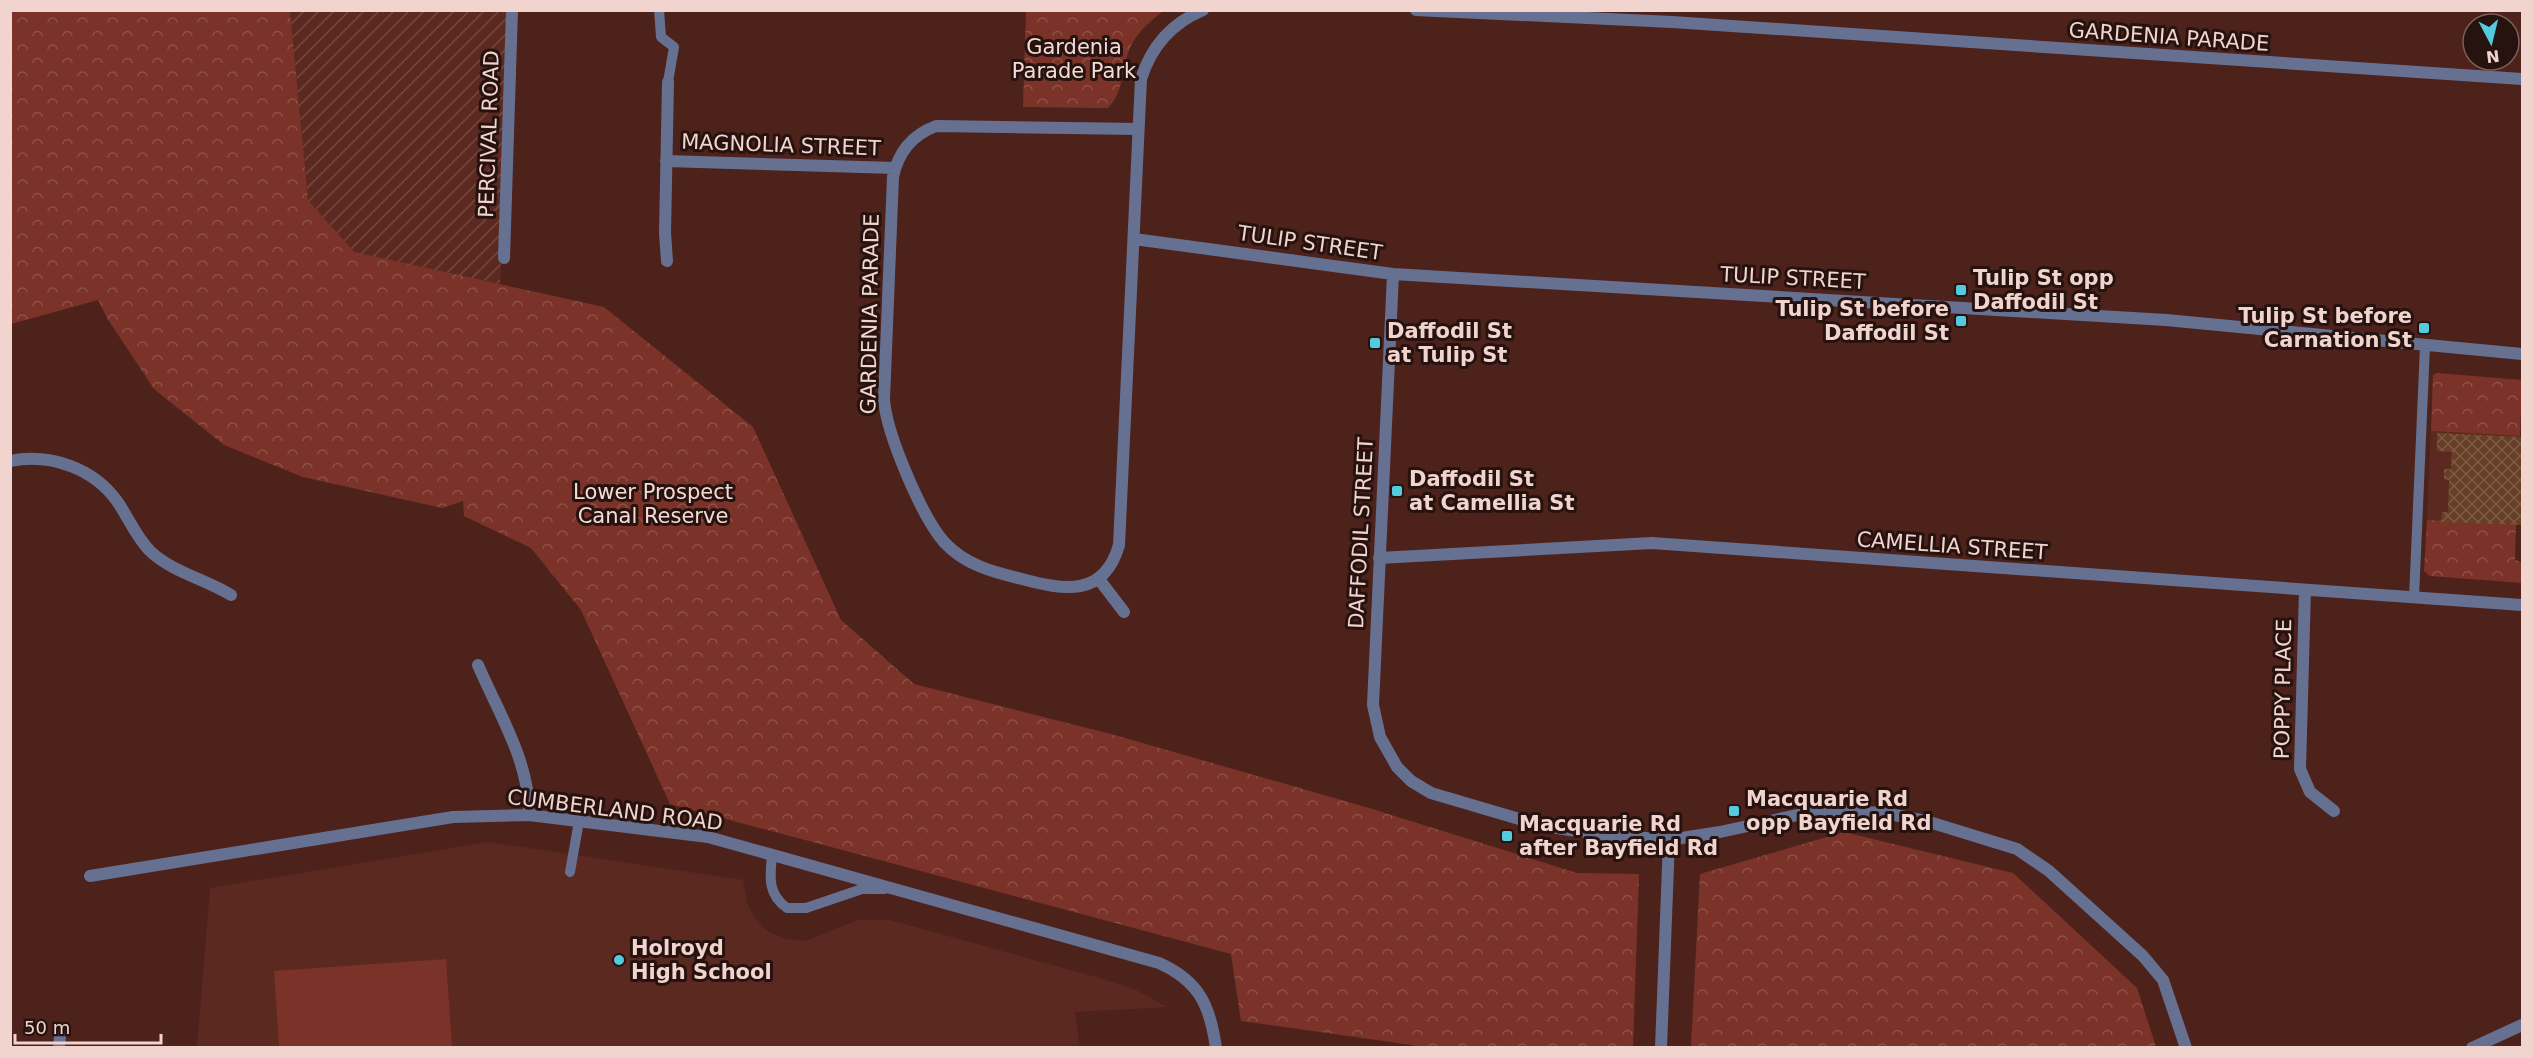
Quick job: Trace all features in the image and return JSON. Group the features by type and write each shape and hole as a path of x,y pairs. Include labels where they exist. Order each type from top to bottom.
{"street":[{"name":"PERCIVAL ROAD","path":"504,258 512,10"},
{"path":"1124,612 1098,578 1110,566 1119,545 1141,79 1150,55 1167,33 1203,10"},
{"name":"GARDENIA PARADE","path":"1416,10 1672,22 2523,79"},
{"name":"MAGNOLIA STREET","path":"668,82 665,232 668,261"},
{"name":"GARDENIA PARADE","path":"1098,578 1079,588 1058,589 990,571 968,561 951,548 928,518 885,415 892,186 899,157 915,137 925,130 945,125 1137,129"},
{"name":"MAGNOLIA STREET","path":"666,161 895,168"},
{"name":"TULIP STREET","path":"1134,239 1393,274 2166,320 2523,354"},
{"name":"DAFFODIL STREET","path":"1393,274 1379,558 1374,717 1384,747 1397,767 1411,781 1431,793 1536,824 1598,834 1669,840"},
{"path":"10,461 32,459 60,462 91,477 112,495 142,541 159,558 208,581 231,595"},
{"name":"CAMELLIA STREET","path":"1379,558 1652,543 2523,605"},
{"name":"POPPY PLACE","path":"2305,590 2300,769 2310,792 2334,811"},
{"path":"478,665 524,770 529,796 529,815"},
{"path":"1661,1047 1669,840 1720,832 1820,810 1884,813 1936,824 2017,849 2049,871 2143,956 2163,980 2186,1047"},
{"name":"CUMBERLAND ROAD","path":"90,876 453,817 529,815 697,835 1149,959 1167,967 1186,980 1205,1001 1216,1047"},
{"path":"2472,1047 2523,1025"}],"lane":[{"path":"659,10 661,37 674,47 668,82"},
{"path":"2414,598 2425,346"},
{"path":"570,872 579,821"},
{"path":"772,855 770,882 773,893 786,908 806,908 862,889 894,890"}],"shaded area":[{"path":"290,11 513,11 500,284 354,253 308,200"},
{"path":"2431,431 2520,436 2516,523 2427,520"},
{"name":"Holroyd High School","path":"487,842 743,880 747,903 755,919 767,931 785,939 806,941 858,920 890,920 1103,979 1136,990 1167,1007 1075,1012 1080,1048 197,1048 210,888"}],"green space":[{"name":"Lower Prospect Canal Reserve","path":"11,10 290,11 308,200 354,252 604,307 753,427 841,620 914,684 1111,734 1369,808 1577,873 1639,874 1633,1047 1417,1047 1241,1021 1231,954 670,804 581,610 531,548 464,516 463,501 442,508 303,477 224,445 154,389 107,318 98,300 11,324"},
{"name":"Gardenia Parade Park","path":"1026,10 1163,11 1142,30 1132,44 1118,93 1108,108 1023,107"},
{"path":"2437,373 2522,380 2520,436 2431,431 2433,375"},
{"path":"2427,520 2516,523 2515,560 2522,562 2522,583 2430,576 2424,571"},
{"path":"1844,832 2013,873 2137,988 2156,1047 1691,1047 1700,874"},
{"path":"446,959 452,1047 279,1047 274,971"}],"building":[{"path":"2437,433 2522,437 2521,525 2441,522 2442,512 2448,512 2449,480 2444,479 2444,469 2451,469 2452,452 2437,451"}],"place":[{"name":"Tulip St opp Daffodil St","path":"1961,290"},
{"name":"Tulip St before Daffodil St","path":"1961,321"},
{"name":"Tulip St before Carnation St","path":"2424,328"},
{"name":"Daffodil St at Tulip St","path":"1375,343"},
{"name":"Daffodil St at Camellia St","path":"1397,491"},
{"name":"Macquarie Rd opp Bayfield Rd","path":"1734,811"},
{"name":"Macquarie Rd after Bayfield Rd","path":"1507,836"},
{"name":"Holroyd High School","path":"619,960"}]}
